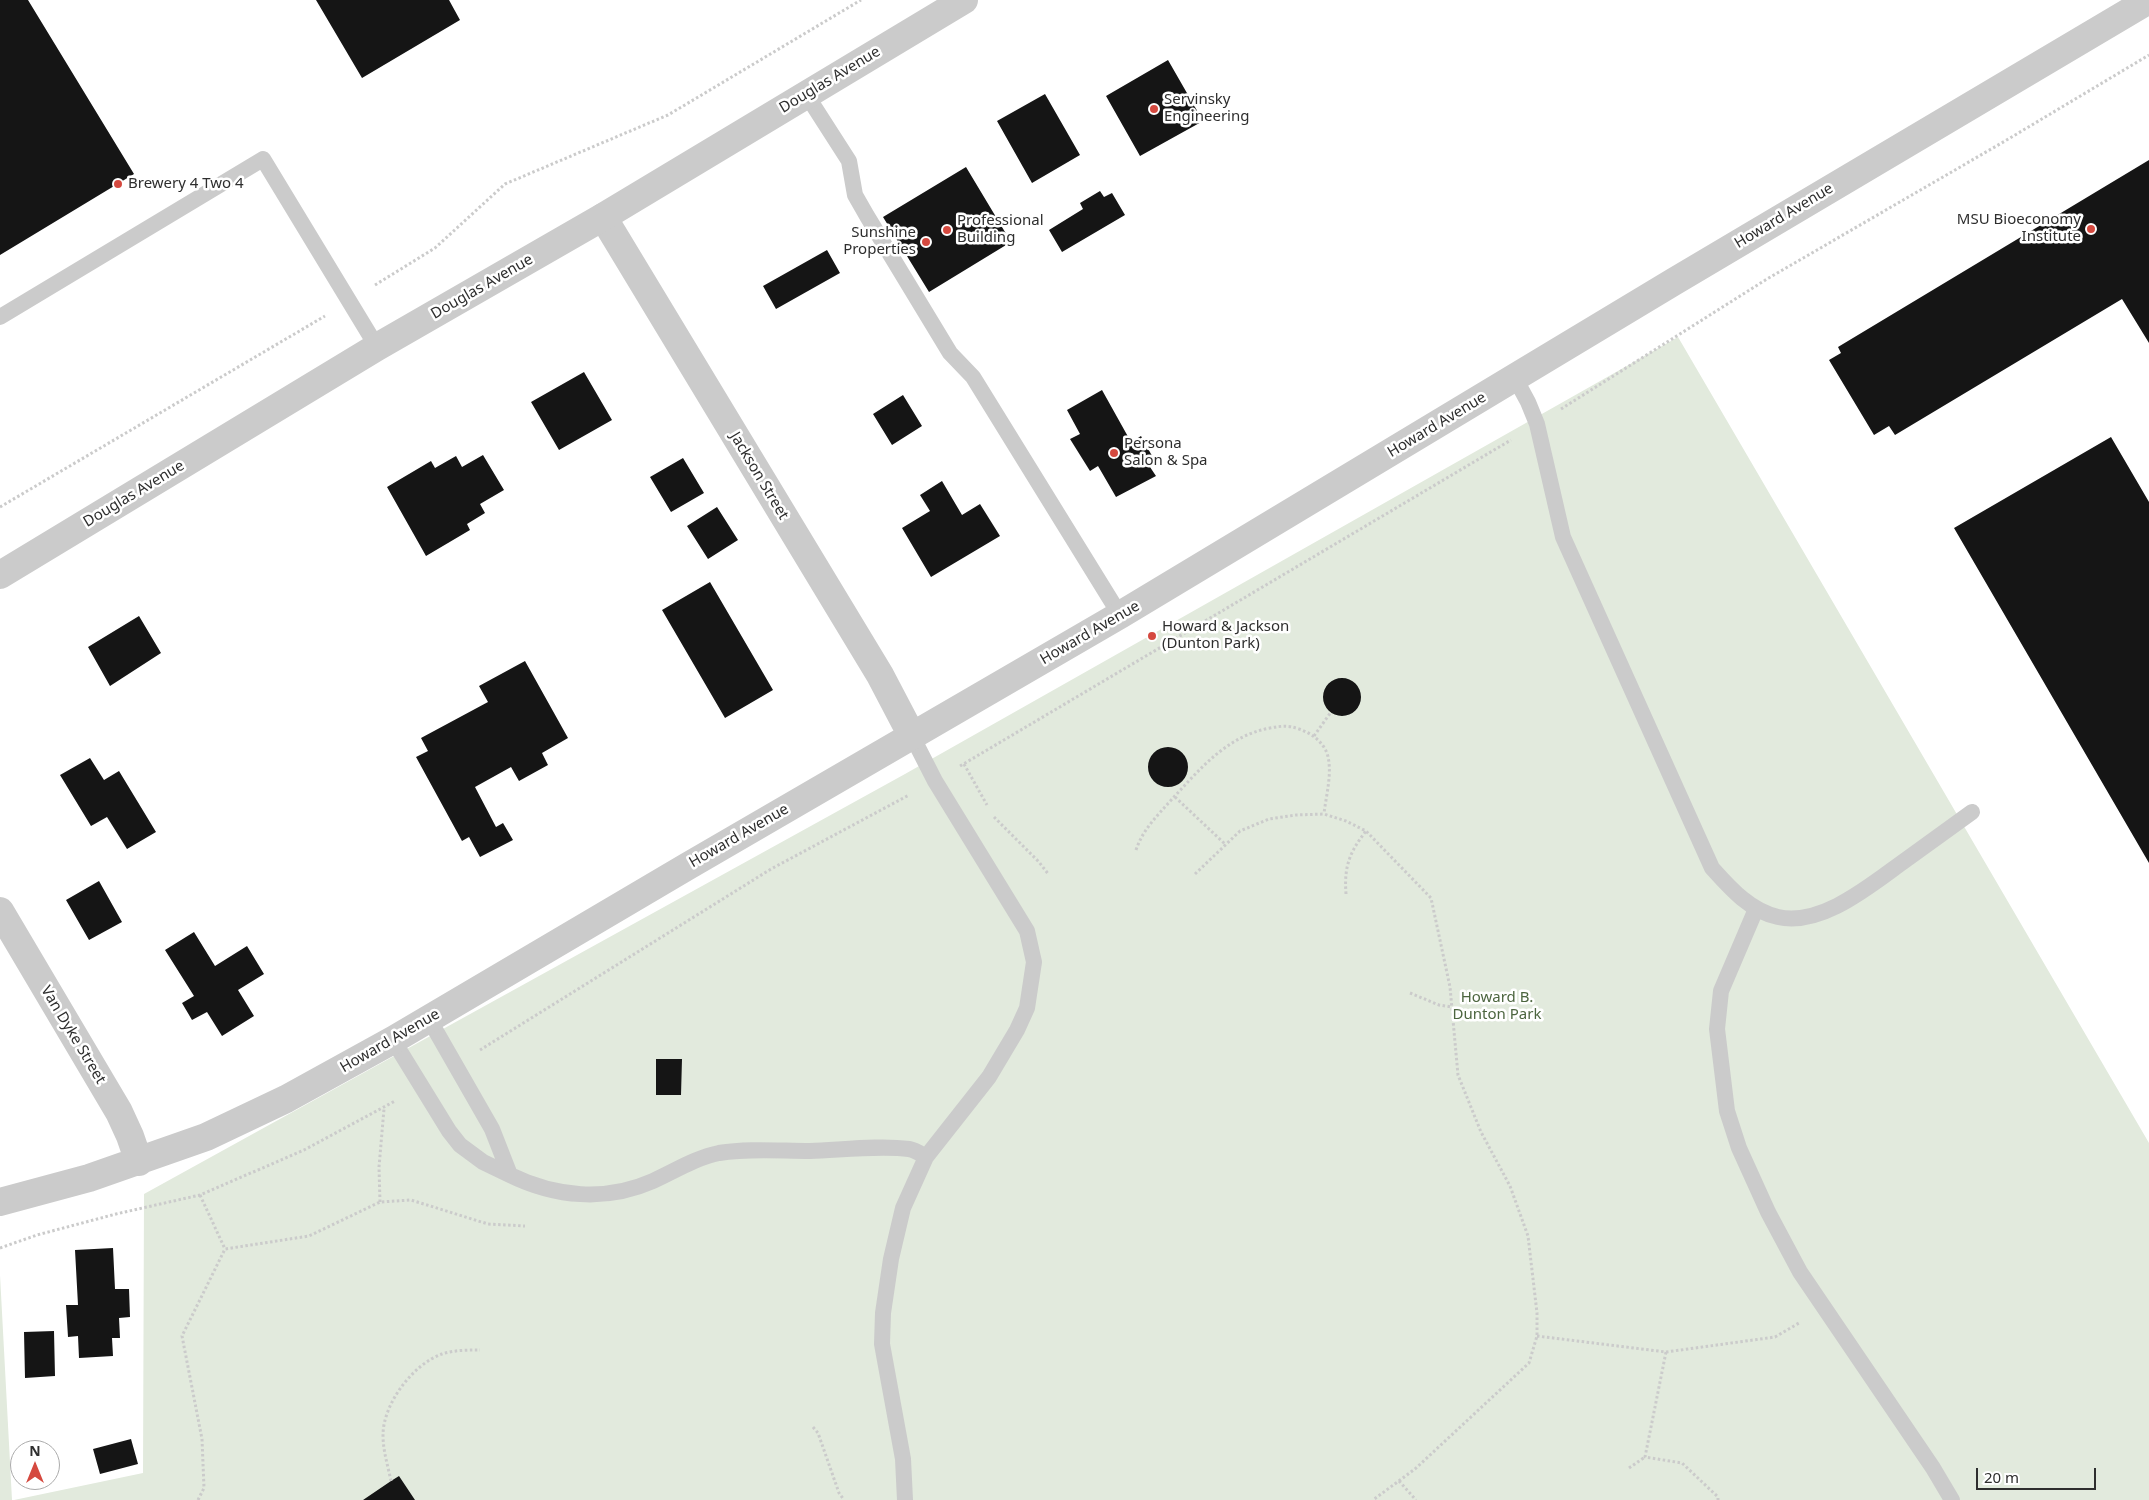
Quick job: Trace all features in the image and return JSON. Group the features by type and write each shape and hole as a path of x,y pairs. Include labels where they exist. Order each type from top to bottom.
{"street":[{"name":"Douglas Avenue","path":"0,575 377,347 603,217 964,0"},
{"name":"Howard Avenue","path":"0,1202 89,1178 206,1137 286,1100 394,1040 688,866 1120,616 1675,281 2149,0"},
{"name":"Jackson Street","path":"603,217 880,674 912,736"},
{"name":"Van Dyke Street","path":"0,911 119,1112 139,1162"}],"lane":[{"path":"806,94 849,161 854,195 950,352 973,377 1120,616"},
{"path":"0,317 263,159 377,347"},
{"path":"1515,378 1537,424 1564,537 1712,868 1730,889 1756,909 1779,918 1804,918 1830,909 1857,895 1972,812"},
{"path":"905,1500 903,1459 882,1344 883,1313 891,1260 903,1208 926,1156 989,1077 1017,1030 1027,1008 1034,962 1027,931 935,781 912,736"},
{"path":"1756,909 1721,991 1717,1029 1727,1111 1736,1139 1768,1212 1800,1272 1933,1468 1952,1500"},
{"path":"429,1019 492,1129 510,1175"},
{"path":"394,1040 449,1131 460,1145 483,1162 530,1185 552,1191 601,1195 624,1191 651,1182 695,1160 719,1153 910,1149 926,1156"}],"path":[{"path":"0,507 349,301 434,248 505,184 668,115 861,0"},
{"path":"478,1052 771,869 964,764 1537,424 1767,279 2006,141 2149,55"},
{"path":"1314,736 1331,712"},
{"path":"1136,850 1145,829 1175,797 1186,781 1208,760 1226,747 1242,736 1258,730 1289,725 1314,736 1326,752 1329,766 1324,814"},
{"path":"964,764 994,817 1039,862 1049,875"},
{"path":"1175,797 1225,844"},
{"path":"1195,874 1240,831 1269,819 1296,815 1324,814 1366,830 1432,898 1450,987 1458,1075 1481,1132 1510,1186 1528,1236 1537,1313 1537,1336 1529,1363 1415,1469 1373,1500"},
{"path":"1346,894 1344,873 1356,844 1366,830"},
{"path":"1410,992 1439,1005 1452,1007"},
{"path":"0,1248 54,1230 200,1195 304,1150 384,1108 379,1166 380,1202"},
{"path":"200,1195 225,1249"},
{"path":"225,1249 309,1236 380,1202 411,1200 488,1224 526,1226"},
{"path":"198,1500 204,1488 202,1439 182,1336 225,1249"},
{"path":"1537,1336 1666,1352 1775,1337 1799,1322"},
{"path":"392,1480 385,1455 383,1433 392,1400 403,1385 430,1360 443,1354 480,1350"},
{"path":"1630,1468 1645,1457 1666,1352"},
{"path":"814,1428 818,1433 839,1493 844,1500"},
{"path":"1645,1457 1682,1463 1718,1497 1718,1500"},
{"path":"1399,1481 1416,1500"}],"green space":[{"name":"Howard B. Dunton Park","path":"1678,337 2149,1143 2149,1500 14,1500 143,1473 144,1194 905,774"},
{"path":"0,1275 12,1500 0,1500"}],"building":[{"path":"0,0 28,0 134,174 0,255"},
{"path":"316,0 449,0 460,20 362,78"},
{"name":"Servinsky Engineering","path":"1168,60 1203,121 1140,156 1106,96"},
{"path":"1045,94 1080,155 1032,183 997,121"},
{"name":"MSU Bioeconomy Institute","path":"2149,160 2149,343 2122,299 1895,435 1889,426 1874,435 1829,360 1841,353 1838,347"},
{"name":"Professional Building","path":"966,167 1011,242 929,292 883,217"},
{"path":"1100,191 1104,197 1112,193 1125,215 1062,252 1049,230 1083,209 1080,203"},
{"path":"827,250 840,273 776,309 763,286"},
{"path":"584,372 612,420 559,450 531,402"},
{"name":"Persona Salon & Spa","path":"1102,390 1131,442 1141,436 1156,463 1150,467 1156,476 1116,497 1098,466 1090,471 1070,439 1080,434 1067,410"},
{"path":"903,395 922,426 892,445 873,414"},
{"path":"2111,437 2149,502 2149,863 1954,528"},
{"path":"483,455 504,490 480,504 485,513 467,524 470,530 426,556 387,487 431,461 435,468 456,456 462,467"},
{"path":"683,458 704,493 671,512 650,477"},
{"path":"942,481 962,515 980,504 1000,536 931,577 902,528 930,511 920,495"},
{"path":"717,507 738,540 708,559 687,526"},
{"path":"710,582 773,690 725,718 662,610"},
{"path":"139,616 161,653 110,686 88,647"},
{"path":"525,661 568,738 542,753 548,765 519,781 511,767 475,787 496,827 503,823 513,840 480,857 469,837 462,841 416,757 428,751 421,738 488,702 479,686"},
{"path":"1342,678 1355,684 1361,697 1355,710 1342,716 1329,710 1323,697 1329,684"},
{"path":"1172,747 1179,750 1185,756 1188,767 1187,775 1179,784 1172,787 1164,787 1157,784 1149,775 1148,763 1151,756 1160,748"},
{"path":"90,758 104,780 119,771 156,832 127,849 107,817 91,826 60,775"},
{"path":"99,881 122,922 89,940 66,900"},
{"path":"194,932 215,966 247,946 264,974 238,990 254,1016 222,1036 207,1012 192,1020 182,1003 194,996 165,950"},
{"path":"656,1059 682,1059 681,1095 656,1095"},
{"path":"113,1248 115,1289 129,1289 130,1317 119,1318 120,1338 112,1338 113,1356 79,1358 78,1336 68,1337 66,1305 78,1305 75,1250"},
{"path":"54,1331 55,1376 25,1378 24,1332"},
{"path":"131,1439 138,1464 100,1474 93,1449"},
{"path":"399,1476 415,1500 363,1500 391,1481"}],"place":[{"name":"Servinsky Engineering","path":"1154,109"},
{"name":"Brewery 4 Two 4","path":"118,184"},
{"name":"MSU Bioeconomy Institute","path":"2091,229"},
{"name":"Professional Building","path":"947,230"},
{"name":"Sunshine Properties","path":"926,242"},
{"name":"Persona Salon & Spa","path":"1114,453"},
{"name":"Howard & Jackson (Dunton Park)","path":"1152,636"}]}
